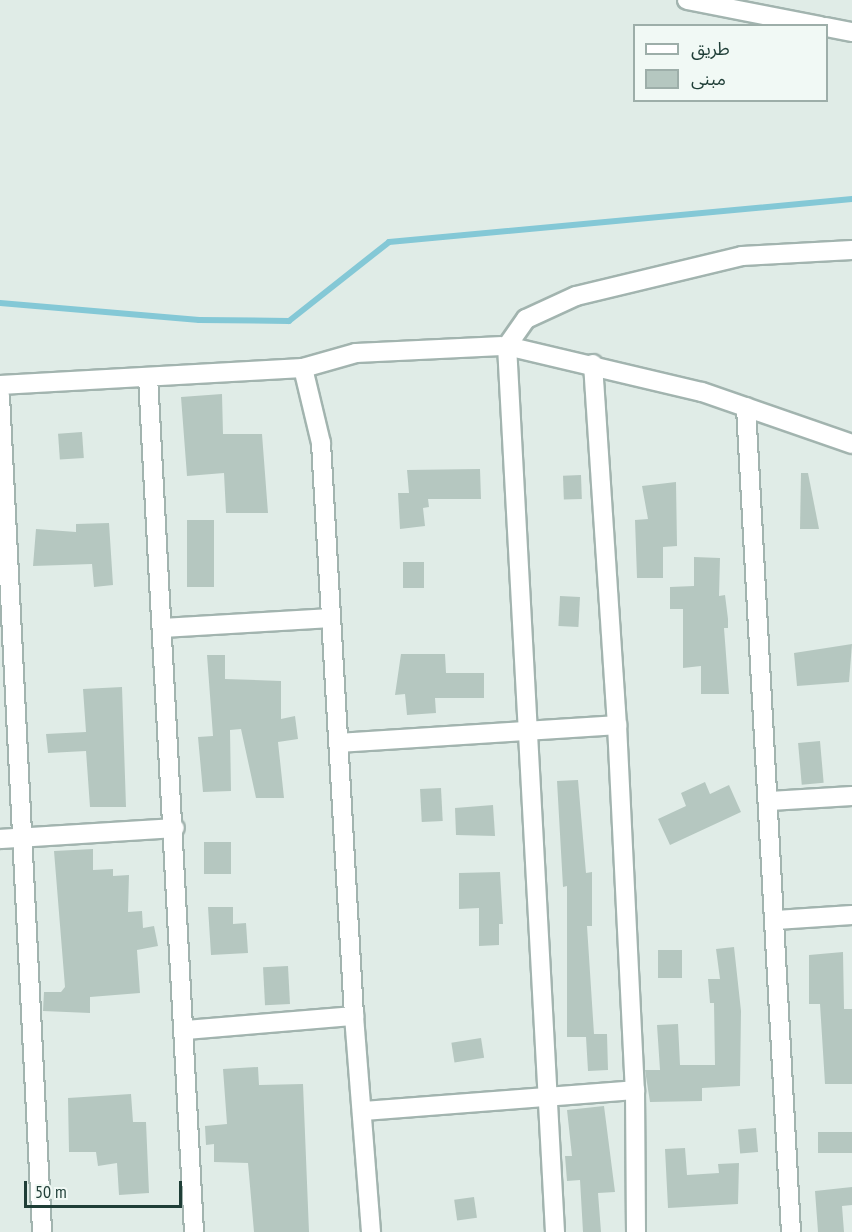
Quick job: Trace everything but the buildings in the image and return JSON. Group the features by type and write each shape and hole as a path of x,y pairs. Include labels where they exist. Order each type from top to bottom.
{"street":[{"path":"687,0 810,24"},
{"path":"828,27 852,32"},
{"path":"555,1232 550,1094 507,346 526,319 576,296 742,256 852,250"},
{"path":"0,385 303,369 356,353 507,346 593,364 746,407 852,444"},
{"path":"593,364 617,725 634,1090 636,1232"},
{"path":"303,369 320,426 354,1016 371,1232"},
{"path":"148,377 186,1030 193,1232"},
{"path":"0,396 6,634 21,838 42,1232"},
{"path":"746,407 770,801 791,1232"},
{"path":"163,628 331,618"},
{"path":"339,742 617,725"},
{"path":"770,801 852,796"},
{"path":"0,839 175,828"},
{"path":"776,920 852,915"},
{"path":"186,1030 354,1016"},
{"path":"363,1111 550,1094 634,1090"}],"waterway":[{"path":"0,303 199,320 289,321 389,242 852,199"}]}
